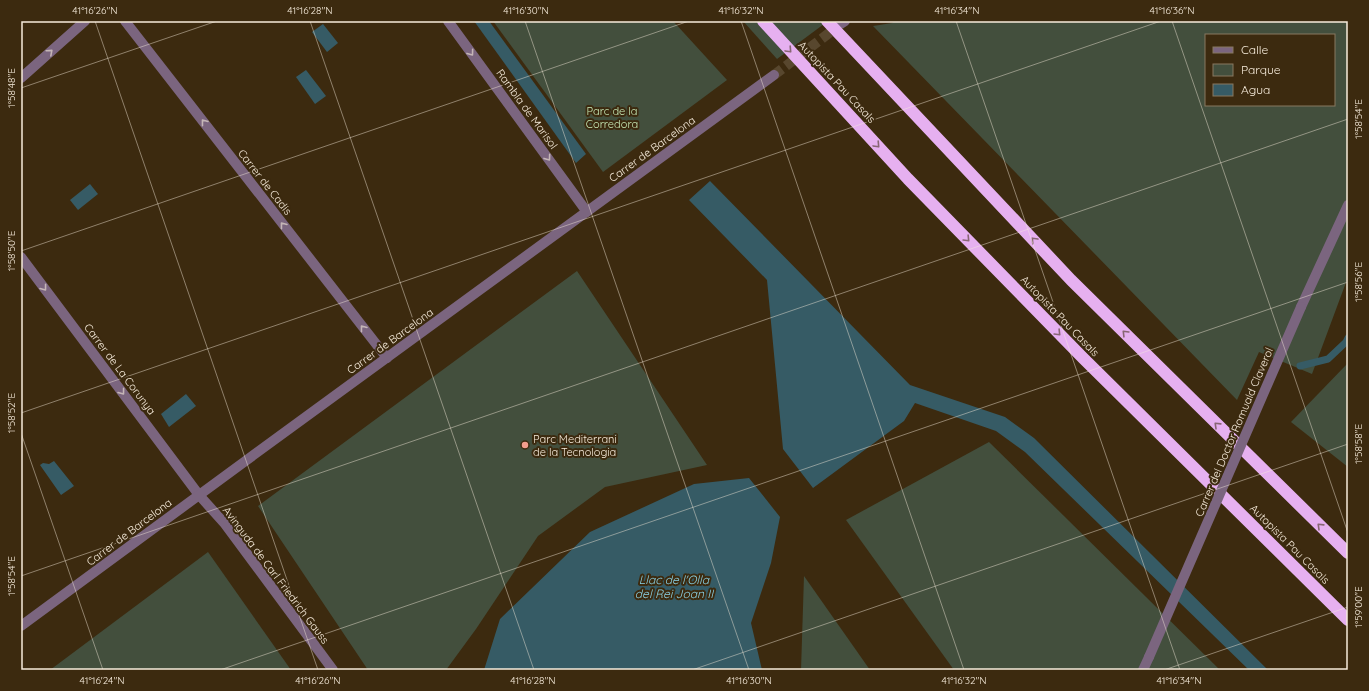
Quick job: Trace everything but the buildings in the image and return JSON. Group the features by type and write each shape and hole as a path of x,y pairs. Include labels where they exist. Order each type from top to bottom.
{"highway":[{"name":"Autopista Pau Casals","path":"763,21 908,179 1083,358 1348,620"},
{"path":"827,21 1071,280 1348,553"}],"street":[{"path":"21,78 85,21"},
{"name":"Carrer de Cadis","path":"125,21 387,358"},
{"name":"Rambla de Marisol","path":"448,21 587,212"},
{"name":"Carrer de Barcelona","path":"21,626 774,75"},
{"name":"Carrer del Doctor Romuald Claverol","path":"1143,670 1301,307 1348,205"},
{"name":"Carrer de La Corunya","path":"21,257 199,495"},
{"name":"Avinguda de Carl Friedrich Gauss","path":"199,495 224,524 333,670"}],"green space":[{"name":"Parc de la Corredora","path":"493,21 673,21 727,80 603,172"},
{"path":"743,21 828,21 777,59"},
{"path":"895,21 1348,21 1348,277 1312,374 1259,352 1237,400 873,26 892,23"},
{"path":"577,271 707,465 605,487 538,536 476,629 446,670 368,670 258,506"},
{"path":"1348,363 1348,467 1291,422"},
{"path":"989,442 1220,670 954,670 846,520"},
{"path":"208,552 291,670 50,670"},
{"path":"804,576 870,670 801,670"}],"water":[{"path":"474,21 489,21 586,154 576,163"},
{"path":"323,24 338,43 327,52 312,32"},
{"path":"306,70 326,96 315,104 296,77"},
{"path":"710,181 910,385 1005,417 1034,438 1268,670 1249,670 1025,452 996,431 915,403 904,421 813,488 783,449 767,280 689,200"},
{"path":"90,184 98,194 78,210 70,200"},
{"path":"186,394 196,406 169,427 161,414"},
{"path":"54,461 74,486 61,495 40,465 43,463 49,464"},
{"name":"Llac de l'Olla del Rei Joan II","path":"749,478 780,517 771,563 751,623 762,670 484,670 500,619 590,532 694,484"}],"waterway":[{"path":"1300,366 1328,359 1346,342 1348,338"}],"tunnel":[{"path":"774,75 841,24"}],"place":[{"name":"Parc Mediterrani de la Tecnologia","path":"525,445"}]}
